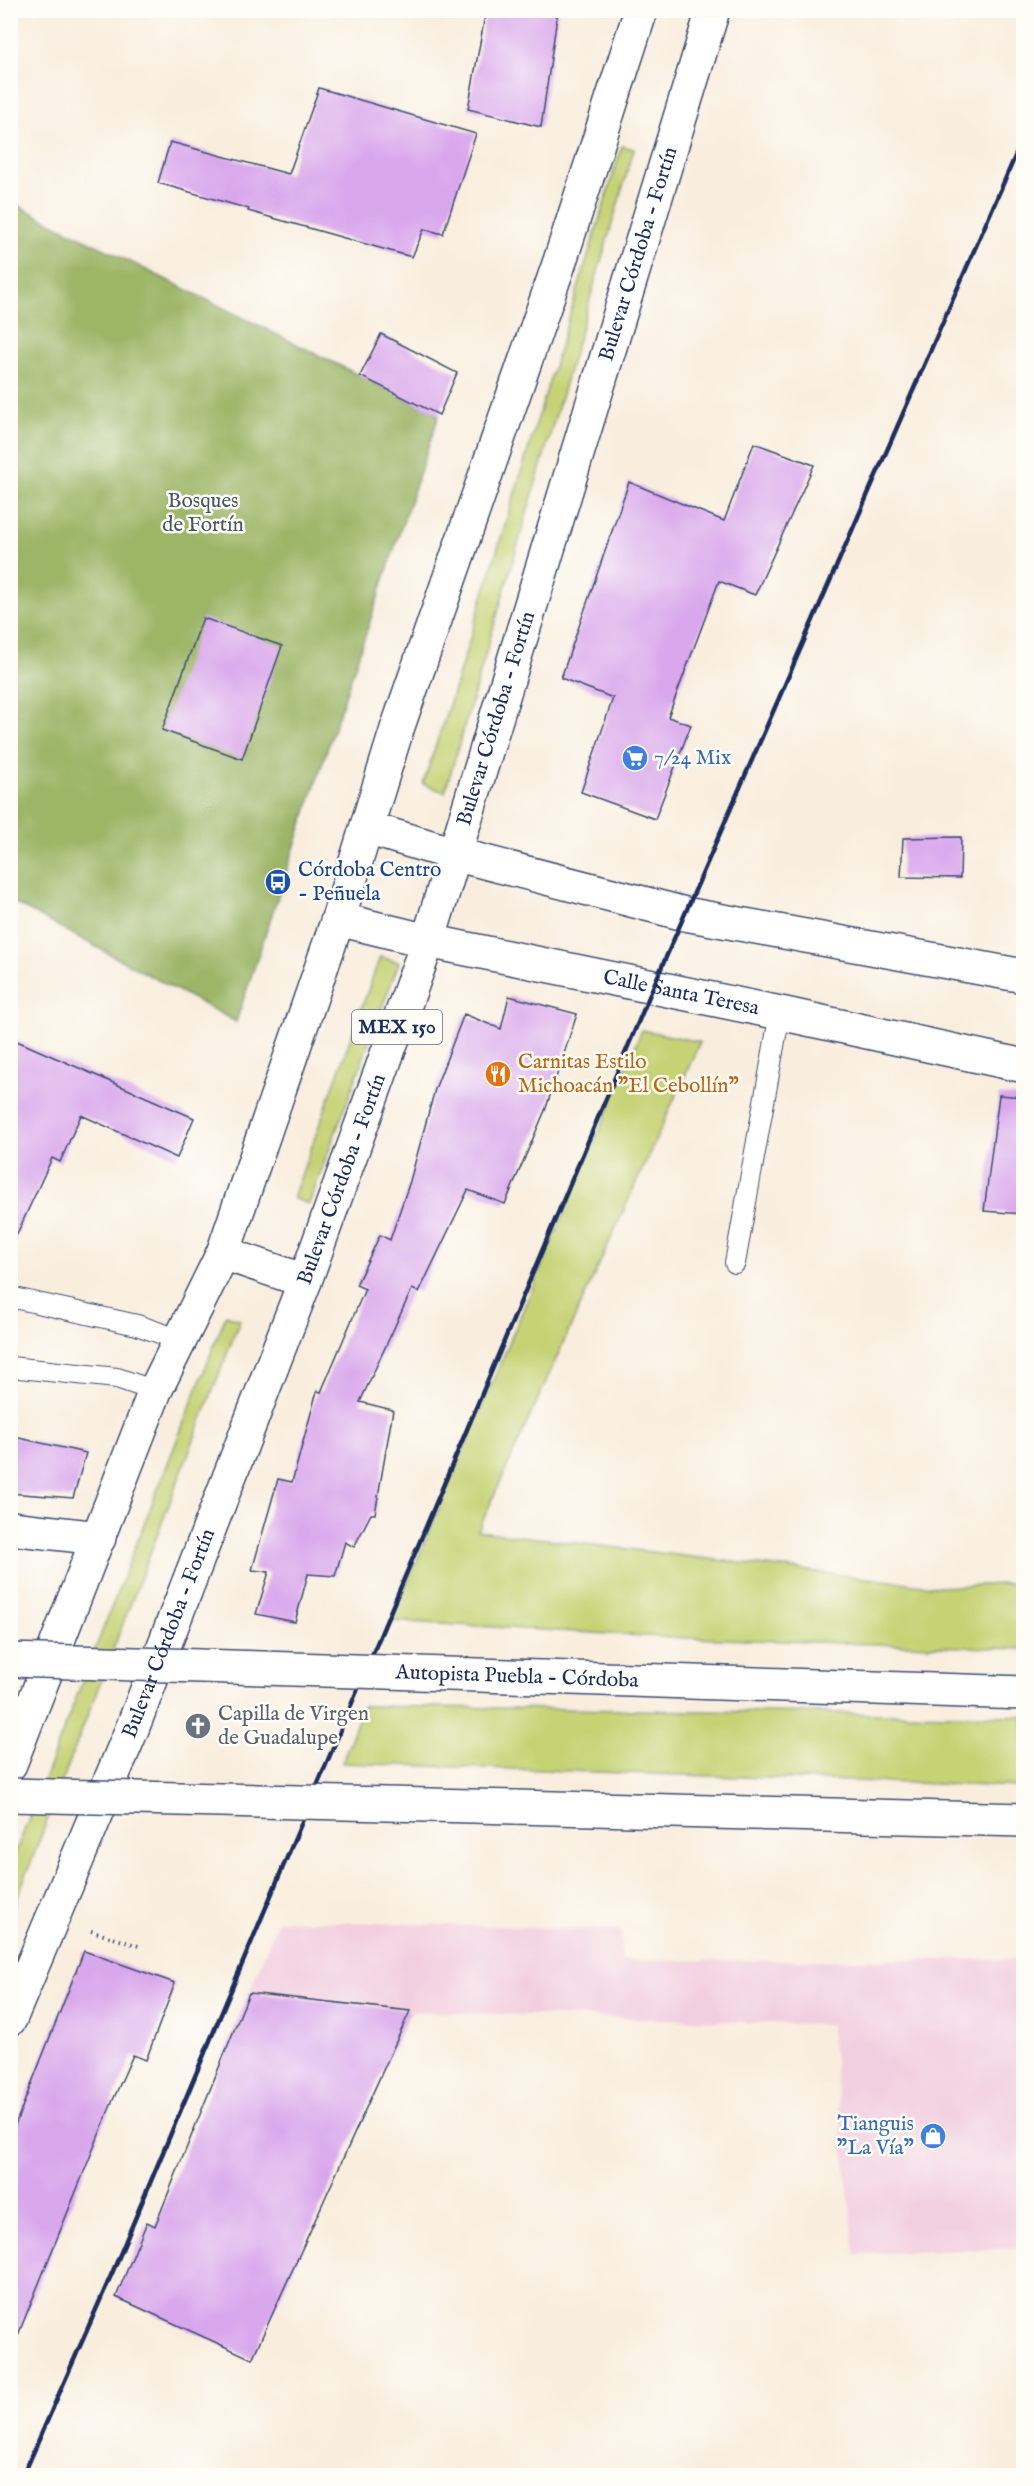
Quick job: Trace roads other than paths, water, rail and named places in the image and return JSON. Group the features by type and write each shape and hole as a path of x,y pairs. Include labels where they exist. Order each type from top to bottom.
{"main road":[{"path":"10,1764 155,1391 223,1253 338,919 397,729 559,264 641,10"},
{"name":"Bulevar Córdoba - Fortín","path":"10,2019 132,1729 305,1281 428,941 713,10"},
{"path":"367,828 454,855 685,914 1023,976"},
{"name":"Calle Santa Teresa","path":"338,919 428,941 780,1013 1023,1066"},
{"path":"223,1253 305,1281"},
{"path":"10,1528 99,1538"},
{"name":"Autopista Puebla - Córdoba","path":"10,1660 1023,1694"},
{"path":"10,1795 1023,1820"}],"lane":[{"path":"735,1263 780,1013"},
{"path":"10,1297 137,1325 180,1340"},
{"path":"10,1367 117,1378 155,1391"}],"railway":[{"path":"23,2476 116,2264 653,987 1024,136"}],"place":[{"name":"7/24 Mix","path":"635,758"},
{"name":"Córdoba Centro - Peñuela","path":"278,882"},
{"name":"Carnitas Estilo Michoacán \"El Cebollín\"","path":"498,1074"},
{"name":"Capilla de Virgen de Guadalupe","path":"198,1726"},
{"name":"Tianguis \"La Vía\"","path":"933,2136"}],"park label":[{"name":"Bosques de Fortín","path":"203,513"}]}
